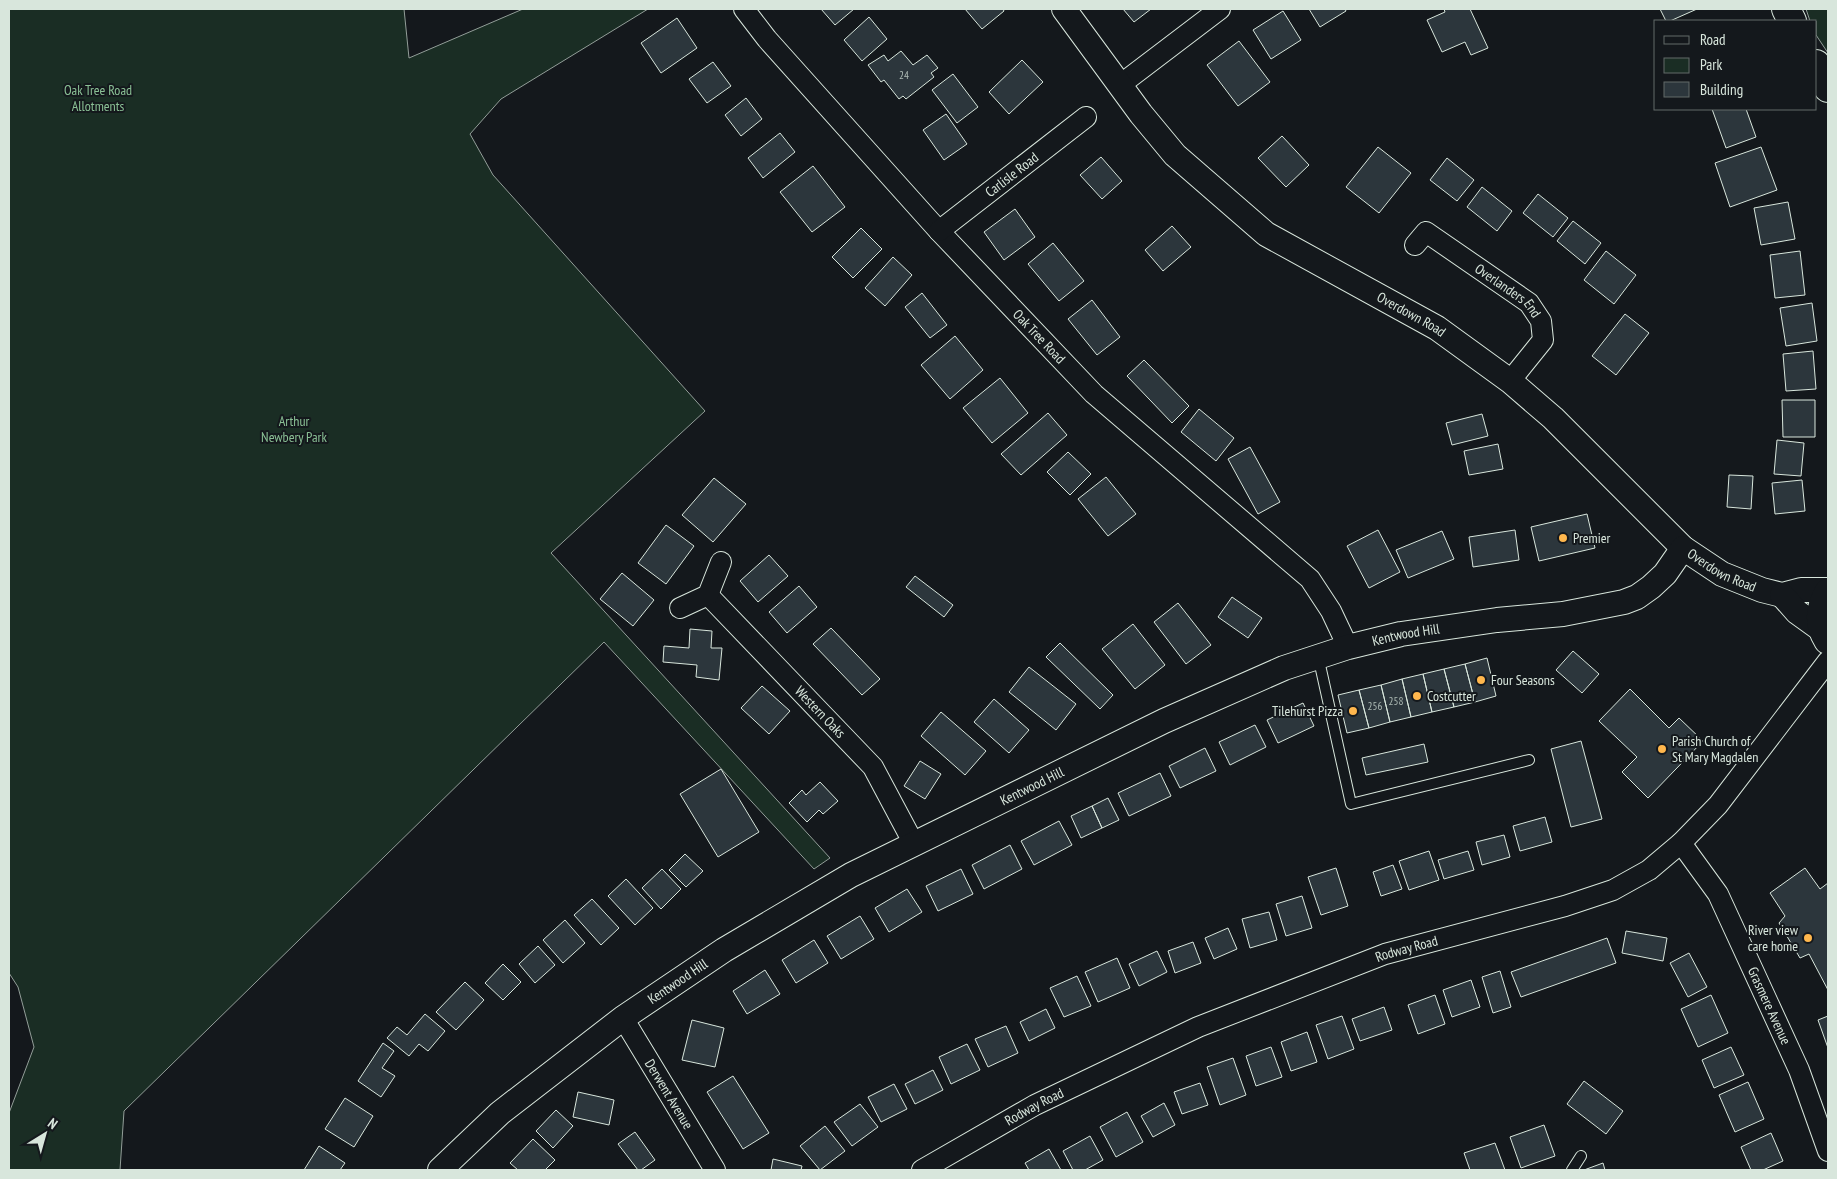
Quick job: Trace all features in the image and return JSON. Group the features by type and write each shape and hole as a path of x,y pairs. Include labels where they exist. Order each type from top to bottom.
{"main road":[{"path":"1825,635 1820,619 1821,608 1828,592"}],"street":[{"name":"Oak Tree Road","path":"744,9 767,39 940,232 1094,394 1310,579 1331,611 1348,646"},
{"name":"Overdown Road","path":"1064,9 1175,155 1266,234 1437,328 1510,381 1554,418 1684,548 1722,574 1782,595 1797,612 1825,635"},
{"path":"1120,85 1220,9"},
{"name":"Carlisle Road","path":"940,232 1086,117"},
{"name":"Overlanders End","path":"1415,245 1426,232 1529,303 1541,321 1543,340 1510,381"},
{"name":"Kentwood Hill","path":"440,1170 500,1113 623,1018 740,941 851,875 1164,721 1318,655 1401,634 1497,620 1563,614 1624,602 1637,597 1651,587 1665,574 1684,548"},
{"path":"680,608 708,595 722,562"},
{"name":"Overdown Road","path":"1782,595 1801,590 1828,592"},
{"name":"Western Oaks","path":"708,595 873,767 914,844"},
{"name":"Rodway Road","path":"922,1170 1035,1104 1198,1027 1385,954 1565,906 1613,890 1649,870 1681,843 1718,805 1828,661"},
{"name":"Grasmere Avenue","path":"1681,843 1718,894 1799,1070 1828,1151"},
{"name":"Derwent Avenue","path":"623,1018 715,1170"}],"lane":[{"path":"1318,655 1351,804 1529,760"},
{"path":"1572,1170 1580,1156"}],"green space":[{"name":"Arthur Newbery Park","path":"9,9 404,9 409,58 523,9 648,9 501,99 470,134 493,175 705,411 551,553 830,858 814,869 604,642 124,1111 120,1170 9,1170 9,1113 34,1047 18,987 9,973"},
{"path":"1806,9 1828,9 1828,53 1817,36 1817,20 1810,20"}],"building":[{"path":"821,9 854,9 835,25"},
{"path":"965,9 1003,9 1004,11 982,29"},
{"path":"1123,9 1151,9 1134,22"},
{"path":"1309,9 1345,9 1346,11 1320,27"},
{"path":"1444,9 1470,9 1488,48 1471,55 1465,42 1442,52 1427,20 1445,12"},
{"path":"1660,9 1697,9 1672,20 1666,20"},
{"path":"1283,11 1301,40 1271,59 1253,30"},
{"path":"869,17 887,39 862,61 844,40"},
{"path":"677,18 697,48 661,73 641,43"},
{"path":"1239,41 1270,82 1238,106 1207,65"},
{"path":"901,51 913,65 927,55 938,68 931,73 934,77 906,99 903,96 899,99 884,80 881,82 868,65 884,55 888,61"},
{"path":"1022,60 1043,82 1009,114 989,92"},
{"path":"713,62 731,86 707,103 689,79"},
{"path":"953,74 978,107 957,123 932,90"},
{"path":"746,98 762,119 741,136 725,115"},
{"path":"1712,110 1746,110 1756,137 1726,148"},
{"path":"946,114 967,144 944,160 923,130"},
{"path":"780,133 795,152 763,178 748,158"},
{"path":"1282,136 1309,165 1286,187 1258,158"},
{"path":"1378,147 1411,173 1379,213 1346,187"},
{"path":"1761,147 1777,190 1730,207 1715,163"},
{"path":"1101,157 1122,181 1102,199 1080,175"},
{"path":"1447,158 1474,180 1457,201 1430,180"},
{"path":"813,166 845,207 812,232 780,192"},
{"path":"1482,187 1512,211 1497,231 1467,207"},
{"path":"1538,194 1568,218 1553,237 1523,213"},
{"path":"1788,202 1795,239 1761,245 1754,208"},
{"path":"1015,209 1035,237 1004,260 984,232"},
{"path":"1573,221 1601,243 1585,264 1557,241"},
{"path":"1172,226 1191,247 1163,271 1145,250"},
{"path":"861,228 882,249 853,278 832,257"},
{"path":"1053,243 1084,281 1059,301 1028,264"},
{"path":"1606,251 1636,275 1614,304 1584,280"},
{"path":"1800,251 1805,295 1775,298 1770,255"},
{"path":"893,257 912,275 885,306 865,288"},
{"path":"922,293 947,325 930,338 905,307"},
{"path":"1092,300 1120,337 1097,355 1068,319"},
{"path":"1812,303 1817,341 1786,346 1780,308"},
{"path":"1625,314 1649,333 1616,375 1592,356"},
{"path":"955,336 983,370 950,399 921,365"},
{"path":"1813,351 1816,389 1786,391 1783,354"},
{"path":"1144,360 1189,406 1172,423 1127,376"},
{"path":"1000,378 1028,413 992,443 963,408"},
{"path":"1782,400 1815,400 1815,437 1783,437"},
{"path":"1199,409 1234,438 1216,461 1181,432"},
{"path":"1048,413 1067,435 1021,475 1001,454"},
{"path":"1482,414 1488,436 1452,445 1446,423"},
{"path":"1777,440 1804,443 1801,476 1774,474"},
{"path":"1498,444 1503,469 1469,475 1464,451"},
{"path":"1250,447 1280,502 1258,514 1228,459"},
{"path":"1068,452 1091,474 1070,495 1047,472"},
{"path":"1729,475 1753,476 1751,509 1727,507"},
{"path":"1106,477 1136,514 1108,536 1078,499"},
{"path":"714,478 746,504 713,542 682,515"},
{"path":"1802,480 1805,511 1775,514 1772,483"},
{"name":"Premier","path":"1587,514 1595,548 1539,561 1531,527"},
{"path":"666,525 694,546 666,584 638,563"},
{"path":"1378,530 1400,572 1369,588 1347,546"},
{"path":"1515,530 1519,560 1473,567 1469,537"},
{"path":"1442,531 1454,559 1408,578 1396,550"},
{"path":"769,555 788,576 758,602 740,581"},
{"path":"622,573 654,600 633,626 600,599"},
{"path":"915,576 953,605 944,617 906,587"},
{"path":"799,586 817,607 787,633 769,612"},
{"path":"1232,597 1262,618 1248,638 1218,617"},
{"path":"1178,603 1211,645 1186,664 1154,622"},
{"path":"1133,624 1165,665 1135,689 1102,649"},
{"path":"831,628 880,679 862,695 813,644"},
{"path":"690,629 712,631 711,648 722,648 719,680 696,677 697,665 663,662 664,646 689,648"},
{"path":"1060,643 1113,695 1100,709 1046,657"},
{"path":"1573,651 1599,674 1582,693 1556,670"},
{"name":"Four Seasons","path":"1487,658 1496,696 1475,702 1465,664"},
{"path":"1465,664 1475,702 1454,707 1444,669"},
{"path":"1029,667 1076,704 1056,730 1009,692"},
{"path":"1444,669 1454,707 1432,712 1423,674"},
{"name":"Costcutter","path":"1423,674 1432,712 1411,717 1402,679"},
{"path":"1402,679 1411,717 1390,722 1381,685"},
{"path":"1381,685 1390,722 1369,728 1359,690"},
{"path":"762,686 790,711 769,734 741,708"},
{"name":"Parish Church of St Mary Magdalen","path":"1630,689 1669,728 1679,718 1703,741 1648,798 1622,772 1637,757 1599,721"},
{"name":"Tilehurst Pizza","path":"1359,690 1369,728 1347,733 1338,695"},
{"path":"994,699 1029,730 1009,753 974,722"},
{"path":"1303,703 1314,726 1278,743 1267,720"},
{"path":"941,712 986,751 965,775 921,736"},
{"path":"1255,725 1266,747 1230,765 1219,742"},
{"path":"1581,741 1602,819 1571,827 1551,749"},
{"path":"1424,744 1428,762 1366,775 1362,758"},
{"path":"1205,748 1216,771 1180,788 1169,766"},
{"path":"920,761 941,774 925,799 904,786"},
{"path":"721,769 759,832 718,857 680,794"},
{"path":"1160,773 1171,796 1129,816 1118,793"},
{"path":"820,782 838,801 823,814 819,810 807,822 789,803 802,790 806,795"},
{"path":"1108,798 1119,820 1102,828 1092,806"},
{"path":"1092,806 1102,828 1081,838 1071,816"},
{"path":"1545,817 1552,842 1520,851 1513,826"},
{"path":"1059,821 1072,845 1034,865 1021,841"},
{"path":"1504,835 1510,857 1482,865 1476,842"},
{"path":"1010,845 1022,869 984,889 972,865"},
{"path":"1429,851 1439,880 1409,890 1399,861"},
{"path":"1468,851 1474,870 1444,879 1438,860"},
{"path":"685,854 703,871 686,887 669,870"},
{"path":"1393,865 1402,889 1381,896 1373,872"},
{"path":"1336,868 1348,906 1321,915 1308,877"},
{"name":"River view care home","path":"1805,868 1820,889 1828,883 1828,990 1809,954 1800,958 1779,923 1785,916 1770,893"},
{"path":"662,869 681,889 661,909 642,888"},
{"path":"961,869 973,894 938,911 926,886"},
{"path":"626,879 653,908 635,925 608,896"},
{"path":"907,889 922,912 889,932 875,908"},
{"path":"1302,896 1312,928 1286,936 1276,904"},
{"path":"592,899 619,928 601,945 574,915"},
{"path":"1269,912 1277,940 1250,948 1242,919"},
{"path":"860,916 874,939 841,959 827,936"},
{"path":"565,920 585,943 563,963 543,940"},
{"path":"1228,928 1237,949 1214,959 1205,938"},
{"path":"1626,931 1667,938 1663,961 1622,953"},
{"path":"1607,938 1616,963 1521,997 1511,972"},
{"path":"814,940 828,963 796,983 782,960"},
{"path":"1193,942 1201,963 1175,973 1168,951"},
{"path":"538,946 555,965 535,983 519,964"},
{"path":"1157,951 1167,972 1139,986 1129,964"},
{"path":"1689,953 1707,987 1688,997 1670,963"},
{"path":"1117,958 1130,988 1098,1002 1085,972"},
{"path":"503,964 521,982 503,1000 485,983"},
{"path":"765,970 780,994 747,1014 733,991"},
{"path":"1500,971 1511,1007 1493,1013 1482,977"},
{"path":"1077,976 1091,1006 1064,1017 1050,988"},
{"path":"1471,980 1480,1007 1452,1017 1443,990"},
{"path":"465,982 484,1000 456,1030 436,1012"},
{"path":"1435,995 1445,1024 1418,1034 1408,1005"},
{"path":"1711,995 1728,1033 1698,1047 1681,1009"},
{"path":"1384,1007 1392,1030 1360,1041 1352,1019"},
{"path":"1046,1009 1055,1028 1029,1041 1020,1022"},
{"path":"425,1014 445,1031 428,1051 419,1044 409,1056 387,1038 397,1027 407,1035"},
{"path":"1342,1016 1354,1049 1328,1059 1316,1025"},
{"path":"1828,1016 1828,1048 1818,1020"},
{"path":"692,1020 724,1028 715,1067 682,1060"},
{"path":"1006,1026 1018,1053 988,1067 975,1039"},
{"path":"1307,1032 1317,1062 1291,1071 1281,1042"},
{"path":"383,1043 394,1051 382,1068 395,1076 381,1097 358,1081"},
{"path":"967,1044 980,1070 951,1084 939,1057"},
{"path":"1271,1047 1282,1077 1256,1086 1246,1056"},
{"path":"1731,1047 1744,1075 1714,1088 1702,1060"},
{"path":"1233,1058 1246,1095 1220,1105 1207,1067"},
{"path":"933,1070 943,1090 915,1104 905,1084"},
{"path":"733,1076 769,1133 743,1149 707,1092"},
{"path":"1584,1081 1623,1111 1606,1134 1567,1104"},
{"path":"1748,1082 1764,1119 1735,1132 1719,1095"},
{"path":"1200,1083 1208,1105 1182,1114 1174,1092"},
{"path":"894,1084 907,1109 881,1122 868,1097"},
{"path":"578,1092 614,1100 609,1125 573,1117"},
{"path":"345,1098 373,1116 354,1147 325,1129"},
{"path":"1164,1103 1175,1125 1153,1137 1141,1116"},
{"path":"860,1104 878,1127 852,1146 834,1122"},
{"path":"556,1110 573,1126 553,1148 536,1131"},
{"path":"1127,1112 1143,1142 1116,1157 1100,1127"},
{"path":"1544,1125 1555,1156 1521,1168 1510,1137"},
{"path":"825,1126 845,1151 820,1170 800,1146"},
{"path":"635,1132 655,1160 641,1170 638,1170 618,1144"},
{"path":"1771,1133 1783,1161 1763,1170 1751,1170 1741,1147"},
{"path":"1090,1136 1103,1160 1085,1170 1073,1170 1063,1151"},
{"path":"533,1139 555,1160 545,1170 518,1170 510,1163"},
{"path":"1495,1143 1505,1170 1470,1170 1464,1153"},
{"path":"319,1146 345,1163 340,1170 304,1170"},
{"path":"1049,1149 1061,1170 1029,1170 1025,1163"},
{"path":"773,1159 802,1166 801,1170 771,1170"},
{"path":"1603,1163 1605,1170 1584,1170"}],"place":[{"name":"Premier","path":"1563,538"},
{"name":"Four Seasons","path":"1481,680"},
{"name":"Costcutter","path":"1417,696"},
{"name":"Tilehurst Pizza","path":"1353,711"},
{"name":"Parish Church of St Mary Magdalen","path":"1662,749"},
{"name":"River view care home","path":"1808,938"}],"park label":[{"name":"Oak Tree Road Allotments","path":"98,98"}]}
